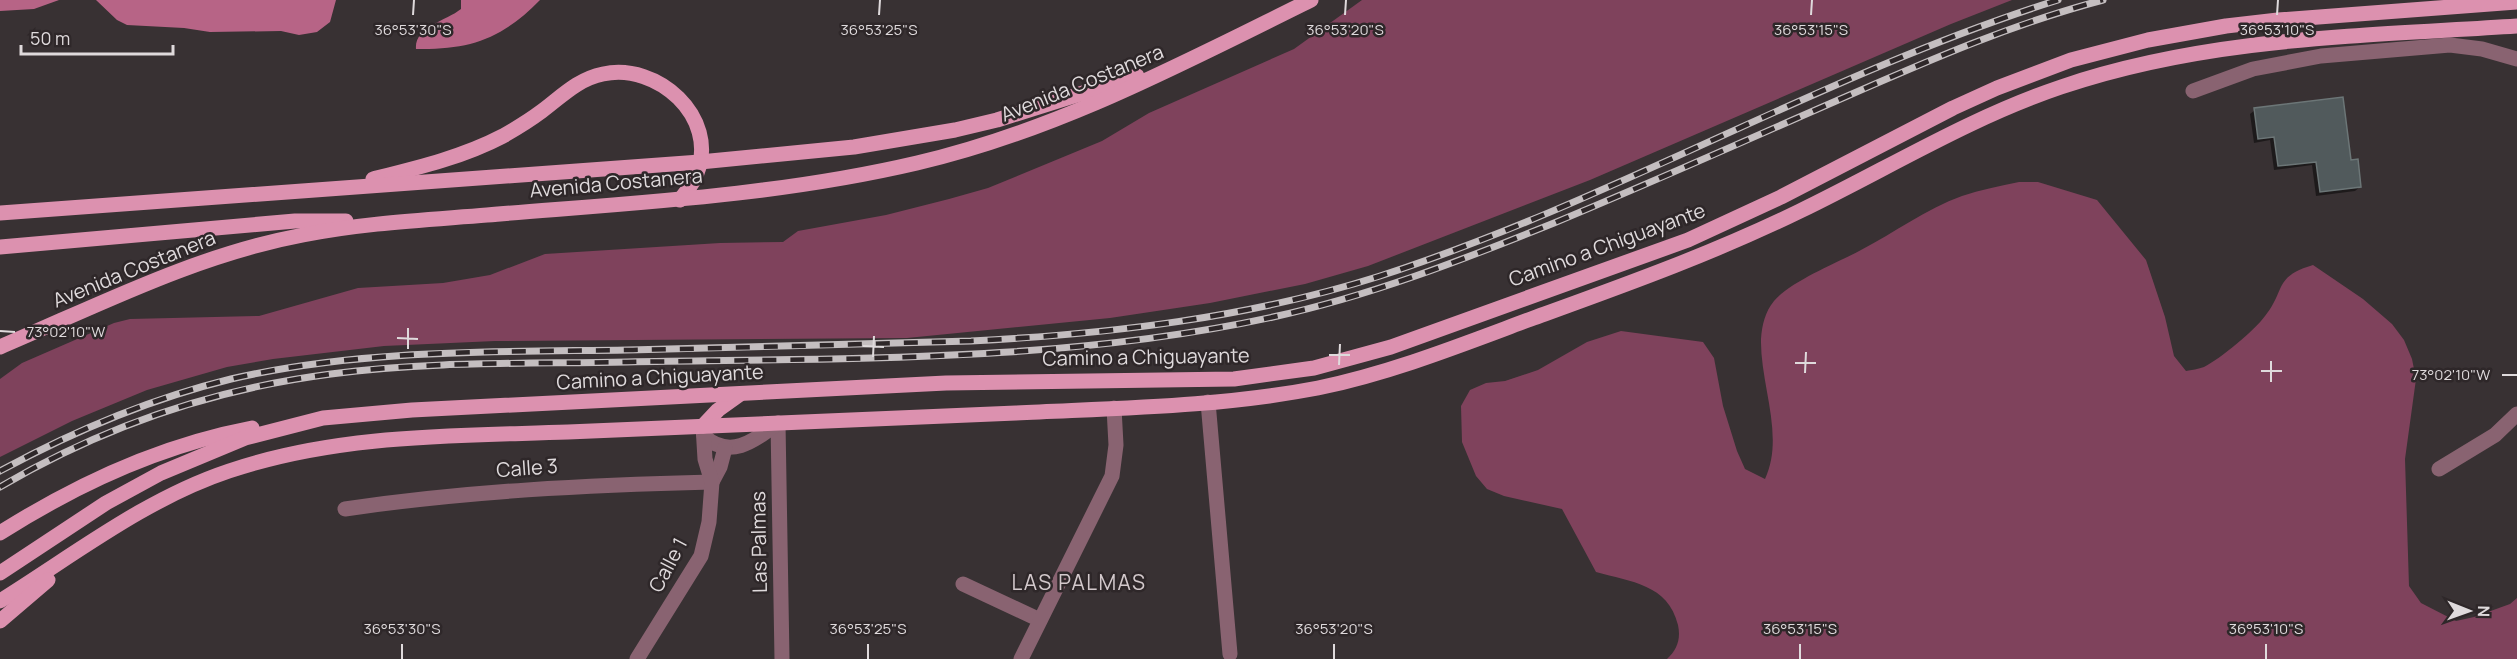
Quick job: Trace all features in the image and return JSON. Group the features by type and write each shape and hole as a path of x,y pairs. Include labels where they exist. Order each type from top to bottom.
{"main road":[{"name":"Avenida Costanera","path":"0,347 218,256 304,234 370,225 680,200 823,182 972,149 1097,104 1165,73 1311,0"},
{"name":"Camino a Chiguayante","path":"0,573 106,503 161,473 245,438 323,418 388,411 999,381 1204,381 1314,368 1391,346 1688,240 1781,197 1953,108 2071,60 2148,40 2226,26 2517,2"},
{"name":"Camino a Chiguayante","path":"0,601 136,514 195,484 254,463 319,448 395,439 704,431 778,423 1208,402 1294,392 1369,376 1659,273 1798,212 1991,114 2038,95 2107,72 2168,57 2240,45 2517,26"},
{"name":"Avenida Costanera","path":"0,214 700,162 854,147 955,130 1037,109 1108,86 1230,39"},
{"path":"329,189 400,172 472,150 530,120 577,84 610,72 641,74 657,81 677,95 688,108 696,126 700,144 700,162 694,180 680,200"},
{"path":"0,247 295,221 336,220 370,225"},
{"path":"704,431 729,401 742,394"},
{"path":"0,533 80,487 163,453 228,432 323,418"},
{"path":"0,621 94,540"}],"street":[{"path":"2193,91 2253,69 2321,56 2450,45 2482,49 2517,58"},
{"path":"1208,402 1230,654"},
{"path":"1021,659 1112,476 1116,445 1114,408"},
{"path":"2439,469 2494,435 2517,414"},
{"path":"704,431 714,445 725,448 744,444 778,423"},
{"name":"Las Palmas","path":"778,423 782,659"},
{"name":"Calle 1","path":"637,659 701,556 709,522 712,482 705,459 704,431"},
{"name":"Calle 1","path":"712,482 720,467 725,448"},
{"name":"Calle 3","path":"345,509 407,500 531,488 712,482"},
{"path":"963,584 1040,620"}],"shaded area":[{"path":"0,0 59,0 34,9 0,11"},
{"path":"96,0 336,0 330,22 317,32 299,35 281,31 210,32 184,28 127,25 117,20"},
{"path":"461,0 540,0 512,24 484,40 453,47 416,49 420,35 432,25 461,9"},
{"path":"1362,0 2012,0 1951,24 1590,180 1368,266 1305,284 1210,303 1110,318 907,338 495,341 384,346 273,359 227,367 147,390 72,421 0,457 0,379 22,363 114,323 130,319 259,316 358,288 443,283 490,275 545,254 720,243 783,242 798,231 886,215 988,188 1102,141 1149,113 1294,49"},
{"path":"2019,182 2038,182 2097,200 2146,260 2165,317 2174,356 2186,371 2204,367 2237,344 2265,316 2286,280 2292,274 2313,265 2363,299 2392,324 2404,340 2412,359 2416,379 2405,459 2409,586 2421,603 2456,621 2510,604 2517,598 2517,659 1667,659 1676,648 1679,635 1673,611 1666,601 1657,593 1635,582 1596,572 1562,509 1504,496 1487,489 1476,476 1462,442 1461,406 1470,390 1486,383 1505,381 1538,370 1587,342 1621,331 1703,342 1714,358 1723,406 1745,469 1765,479 1771,463 1773,445 1761,339 1764,319 1774,301 1791,286 1949,201 1990,188"}],"building":[{"path":"2343,97 2351,160 2358,159 2361,187 2320,192 2316,162 2278,166 2274,137 2258,139 2254,108"}],"railway":[{"path":"0,471 84,430 171,396 231,379 329,362 478,352 756,347 1023,338 1178,322 1280,303 1380,276 1466,246 1551,212 1887,63 2058,0"},
{"path":"0,487 78,446 160,414 244,390 331,374 441,365 951,355 1113,343 1193,332 1273,317 1380,288 1485,250 1554,223 1934,59 2001,32 2103,0"}],"district":[{"name":"LAS PALMAS","path":"1079,583"}]}
